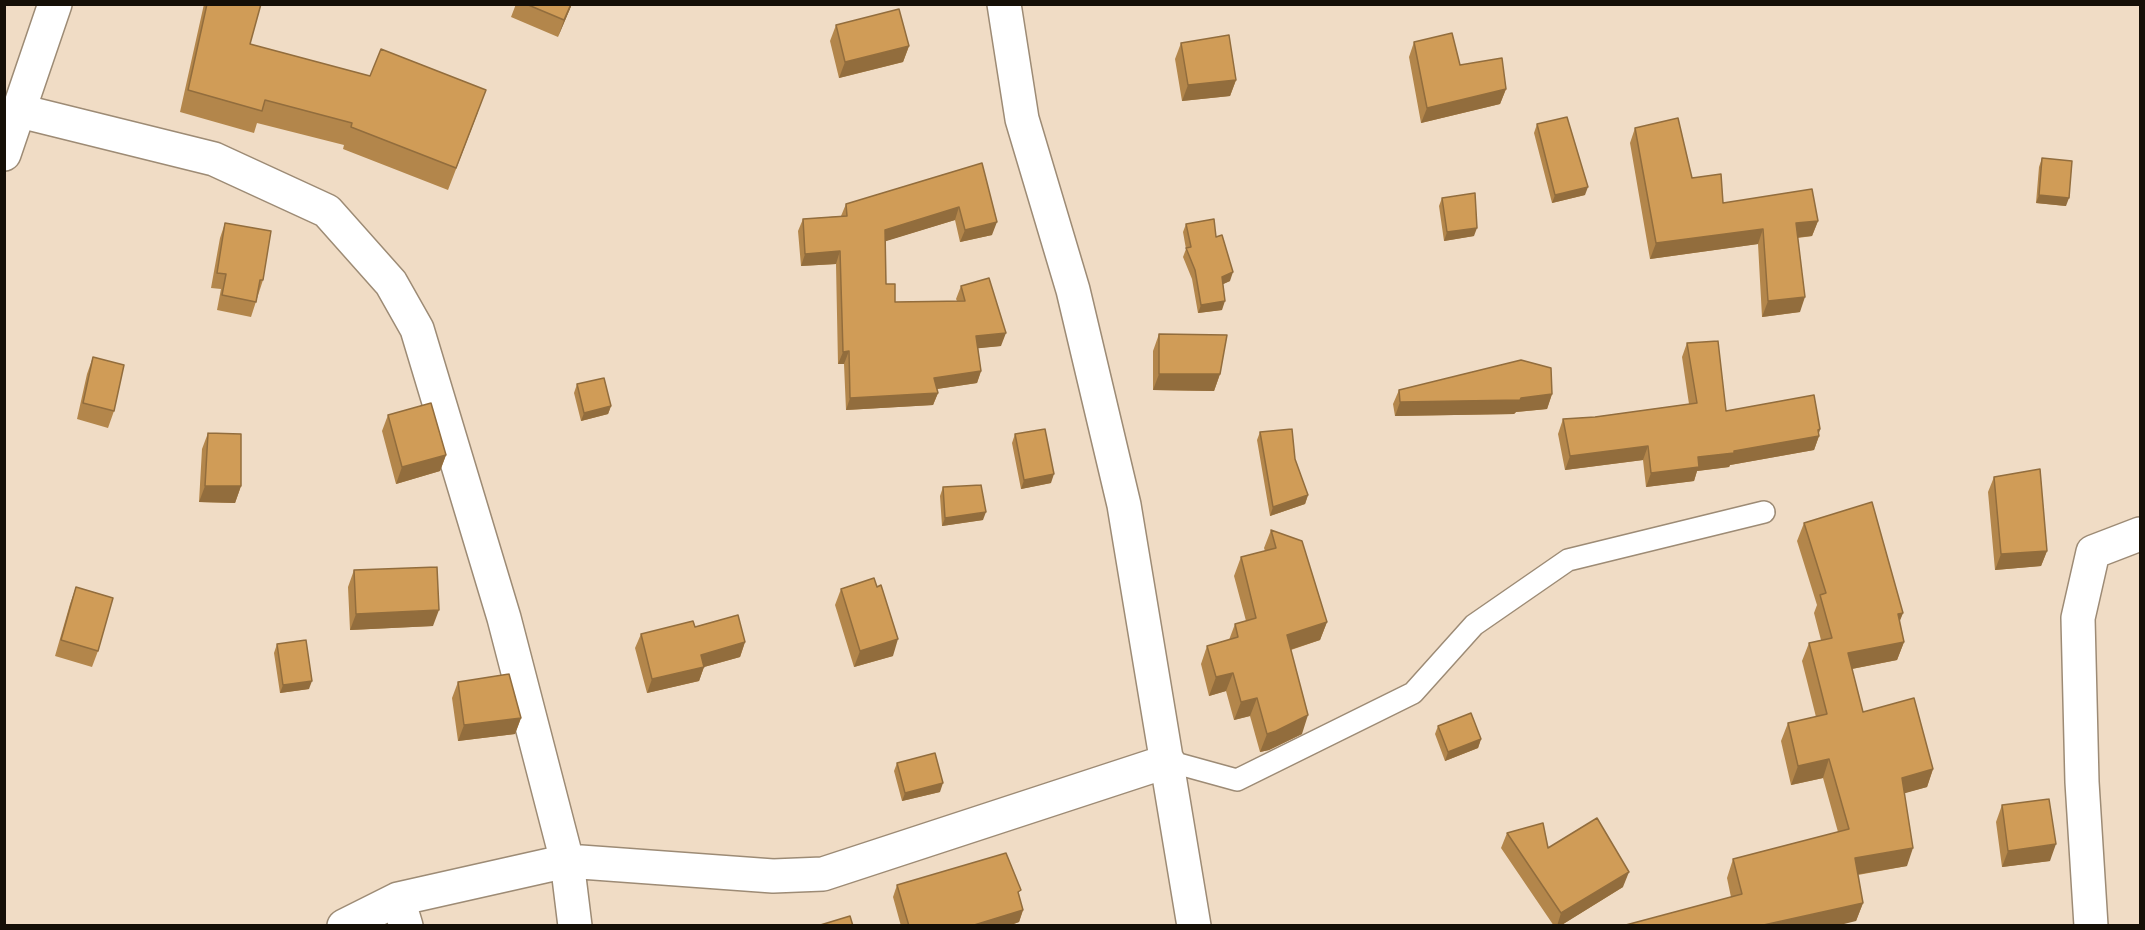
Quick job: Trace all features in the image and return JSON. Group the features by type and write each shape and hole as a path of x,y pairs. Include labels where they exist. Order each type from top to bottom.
{"street":[{"path":"4,154 55,4"},
{"path":"1004,4 1022,119 1073,290 1124,505 1194,926"},
{"path":"20,111 214,159 327,211 391,283 417,329 504,618 567,861 575,926"},
{"path":"2091,926 2082,782 2078,618 2093,552 2140,534"},
{"path":"344,926 402,912 567,861 773,876 823,874 1168,761"}],"lane":[{"path":"1168,761 1237,780 1413,693 1474,625 1568,560 1764,512"}],"building":[{"path":"207,4 261,4 250,44 370,76 381,49 486,90 456,168 351,127 352,123 265,100 262,111 188,90"},
{"path":"526,4 571,4 564,20"},
{"path":"899,9 909,46 845,62 836,25"},
{"path":"1452,33 1460,65 1502,58 1506,89 1427,108 1414,42"},
{"path":"1229,35 1236,80 1188,85 1181,43"},
{"path":"1567,117 1588,187 1555,195 1537,124"},
{"path":"1678,118 1692,178 1721,174 1723,203 1812,189 1818,221 1796,223 1805,297 1768,301 1763,229 1656,243 1635,128"},
{"path":"2042,158 2072,161 2069,198 2039,195"},
{"path":"982,163 997,222 965,230 959,207 885,230 886,284 895,284 895,302 965,301 961,286 989,278 1006,333 976,336 981,371 934,378 938,393 850,398 849,351 843,352 840,251 805,254 803,219 847,216 846,204"},
{"path":"1475,193 1477,228 1447,232 1442,198"},
{"path":"1214,219 1216,237 1222,235 1233,272 1222,277 1225,301 1201,305 1195,270 1186,248 1191,247 1186,224"},
{"path":"225,223 271,231 263,280 260,280 256,302 222,295 226,274 217,273"},
{"path":"1159,334 1227,335 1220,374 1159,374"},
{"path":"1718,341 1726,411 1814,395 1820,429 1818,430 1819,436 1734,451 1734,453 1698,457 1699,467 1651,473 1648,446 1570,456 1563,419 1595,417 1697,403 1687,343"},
{"path":"93,357 124,365 114,411 83,403"},
{"path":"1521,360 1551,368 1552,394 1520,400 1400,402 1399,390"},
{"path":"604,378 611,406 584,413 577,384"},
{"path":"431,403 446,455 402,467 388,415"},
{"path":"1045,429 1054,474 1024,480 1015,434"},
{"path":"1292,429 1295,459 1308,495 1273,507 1260,432"},
{"path":"208,433 241,434 241,486 205,486"},
{"path":"2040,469 2047,551 2001,554 1994,477"},
{"path":"981,485 986,512 945,518 943,487"},
{"path":"1872,502 1903,613 1898,614 1904,642 1848,653 1863,712 1914,698 1933,769 1902,778 1913,848 1855,858 1863,903 1759,926 1622,926 1742,894 1733,859 1849,829 1829,759 1798,766 1788,723 1827,714 1809,643 1832,638 1820,595 1826,593 1804,523"},
{"path":"1271,530 1302,541 1327,622 1287,635 1308,715 1267,734 1257,698 1241,702 1233,673 1216,677 1207,646 1238,637 1235,624 1256,618 1241,557 1276,548"},
{"path":"437,567 439,610 356,614 354,570"},
{"path":"874,578 877,587 881,585 898,639 860,651 841,589"},
{"path":"76,587 113,598 98,651 61,640"},
{"path":"738,615 745,642 701,655 704,667 652,679 641,634 693,621 695,627"},
{"path":"306,640 312,681 283,685 277,644"},
{"path":"509,674 521,718 464,725 458,682"},
{"path":"1471,713 1481,739 1448,752 1438,726"},
{"path":"935,753 943,783 905,793 897,763"},
{"path":"2049,799 2056,844 2008,851 2002,805"},
{"path":"1597,818 1629,872 1561,913 1507,833 1543,823 1548,848"},
{"path":"1006,853 1021,890 1018,892 1023,910 971,926 909,926 897,885"},
{"path":"850,916 853,926 817,926"}]}
